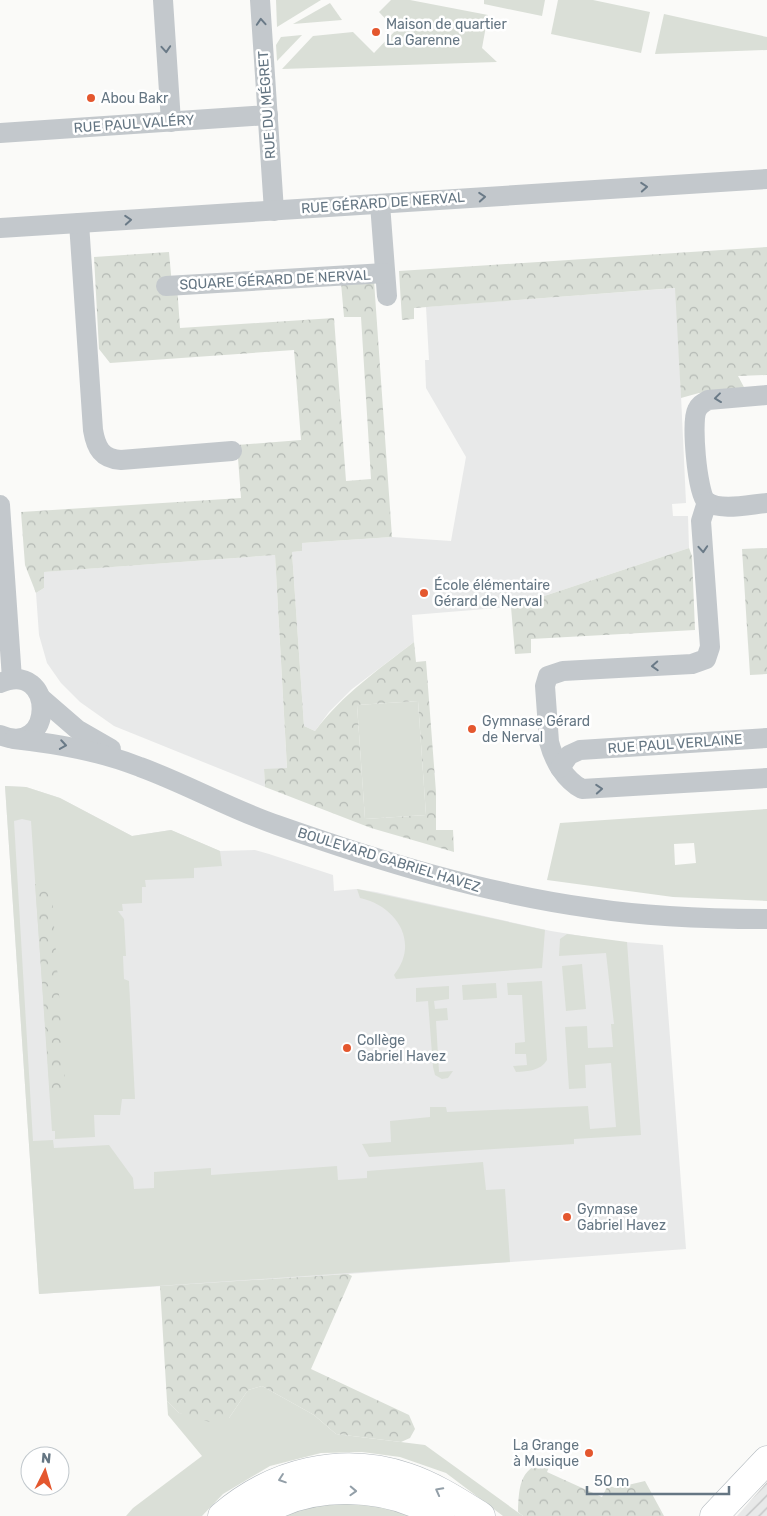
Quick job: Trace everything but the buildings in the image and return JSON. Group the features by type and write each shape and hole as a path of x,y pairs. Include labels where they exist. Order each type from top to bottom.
{"main road":[{"path":"714,1515 767,1460"},
{"path":"222,1516 257,1490 280,1480 309,1471 350,1468 380,1470 407,1477 442,1492 481,1516"},
{"path":"257,1516 276,1505 304,1496 348,1490 398,1498 440,1516"}],"street":[{"path":"163,0 171,122"},
{"name":"RUE DU MÉGRET","path":"260,0 274,210"},
{"name":"RUE PAUL VALÉRY","path":"0,133 268,115"},
{"name":"RUE GÉRARD DE NERVAL","path":"0,228 767,179"},
{"name":"SQUARE GÉRARD DE NERVAL","path":"380,204 386,296"},
{"path":"79,223 93,430 100,451 105,457 121,460 232,452"},
{"name":"SQUARE GÉRARD DE NERVAL","path":"166,286 385,273"},
{"path":"767,395 717,398 701,404 695,416 698,478 703,496 707,502 724,506 767,503"},
{"path":"707,502 701,521 709,654 706,659 692,664 563,672 548,676 544,686 549,742 560,768 574,785 582,789 591,790 767,778"},
{"path":"0,505 6,681"},
{"name":"BOULEVARD GABRIEL HAVEZ","path":"6,681 29,684 41,698 78,730 141,767"},
{"path":"7,737 27,735 37,727 43,710 41,698"},
{"name":"BOULEVARD GABRIEL HAVEZ","path":"7,737 80,748 141,767 270,823 386,862 481,888 572,906 626,913 675,917 767,919"},
{"name":"RUE PAUL VERLAINE","path":"560,768 569,755 580,750 767,738"}],"shaded area":[{"path":"676,288 686,503 672,504 673,516 688,516 689,548 511,607 412,615 414,642 352,689 329,712 315,731 304,726 292,552 302,551 302,543 392,537 451,541 466,457 426,388 425,360 429,360 426,307"},
{"path":"275,555 287,769 264,769 265,787 114,726 80,702 61,683 47,663 39,635 36,593 44,588 43,572"},
{"name":"Collège Gabriel Havez","path":"5,786 26,787 60,798 132,836 171,830 220,851 255,850 269,854 333,875 334,891 357,889 376,892 551,931 612,941 663,945 686,1249 39,1294"},
{"path":"767,1482 767,1516 737,1516"}],"green space":[{"path":"276,0 321,0 277,27"},
{"path":"391,0 410,0 488,15 482,48 497,62 282,69 313,36 353,32 374,53 396,30 379,12"},
{"path":"484,0 545,0 542,16 484,4"},
{"path":"558,0 593,0 650,12 641,53 551,34"},
{"path":"330,3 342,20 293,24"},
{"path":"664,14 767,37 767,50 655,54"},
{"path":"302,35 277,61 276,45 281,37"},
{"path":"767,247 767,375 738,376 745,389 699,393 681,398 675,288 414,308 414,319 402,320 399,271"},
{"path":"169,252 172,285 177,285 180,328 334,318 346,481 371,479 361,317 344,317 341,283 374,281 392,537 302,543 302,551 292,552 304,726 315,731 349,694 414,642 416,662 426,661 436,792 436,830 453,830 454,852 371,828 265,787 264,769 287,768 275,555 44,572 44,588 36,593 25,565 21,512 241,498 237,445 301,440 294,350 110,363 99,349 94,257","holes":["418,701 426,815 365,819 357,705"]},
{"path":"689,548 692,556 695,630 531,639 531,653 515,654 511,607"},
{"path":"767,548 767,674 750,675 742,549"},
{"path":"418,701 426,815 365,819 357,705"},
{"path":"5,786 26,787 60,798 132,836 171,830 220,851 222,866 194,868 194,878 145,880 146,887 142,887 142,903 122,904 123,911 118,911 124,919 126,956 123,956 124,979 129,981 135,1099 122,1099 120,1115 94,1115 95,1137 55,1139 55,1131 52,1131 31,821 22,819 14,821 33,1141 53,1140 54,1148 109,1145 133,1178 134,1189 154,1188 154,1172 211,1168 211,1175 337,1166 338,1180 367,1178 367,1171 483,1162 486,1190 505,1189 510,1262 39,1294"},
{"path":"767,809 767,901 673,897 547,880 560,823","holes":["694,843 696,863 675,865 674,844"]},
{"path":"51,883 66,1092 50,1093 35,884"},
{"path":"357,889 545,930 542,968 396,979 394,975 402,963 405,951 401,927 385,909 373,902 360,898"},
{"path":"567,934 627,942 641,1135 574,1139 574,1144 369,1157 362,1144 391,1142 390,1121 430,1117 430,1107 446,1107 447,1112 588,1106 590,1129 616,1127 611,1063 585,1065 586,1088 569,1089 565,1027 587,1026 588,1048 613,1047 611,1024 614,1024 606,953 559,956 560,939"},
{"path":"582,964 586,1009 566,1011 562,966"},
{"path":"542,981 547,1060 538,1068 530,1071 516,1072 513,1066 527,1065 526,1054 515,1054 515,1043 525,1042 522,995 508,995 507,983"},
{"path":"496,983 497,998 463,1000 462,985"},
{"path":"449,986 449,999 434,1001 435,1009 447,1008 448,1020 436,1021 439,1072 453,1071 448,1078 442,1079 435,1075 433,1067 428,1001 416,1002 416,988"},
{"path":"348,1274 352,1276 311,1369 409,1415 415,1429 410,1438 401,1442 336,1434 314,1415 262,1386 248,1390 229,1418 220,1425 179,1413 167,1401 160,1286"},
{"path":"262,1386 314,1415 336,1434 425,1445 523,1516 503,1516 446,1473 400,1457 362,1452 321,1453 270,1466 223,1494 202,1516 126,1516 133,1508 202,1456 168,1415 167,1401 179,1413 229,1418 248,1390"},
{"path":"552,1460 547,1472 602,1497 608,1485 615,1488 645,1481 664,1516 523,1516 518,1512 519,1493 523,1478 533,1467"},
{"path":"370,1500 414,1516 277,1516 291,1508"}],"place":[{"name":"Maison de quartier La Garenne","path":"376,32"},
{"name":"Abou Bakr","path":"91,98"},
{"name":"École élémentaire Gérard de Nerval","path":"424,593"},
{"name":"Gymnase Gérard de Nerval","path":"472,729"},
{"name":"Collège Gabriel Havez","path":"347,1048"},
{"name":"Gymnase Gabriel Havez","path":"567,1217"},
{"name":"La Grange à Musique","path":"589,1453"}]}
